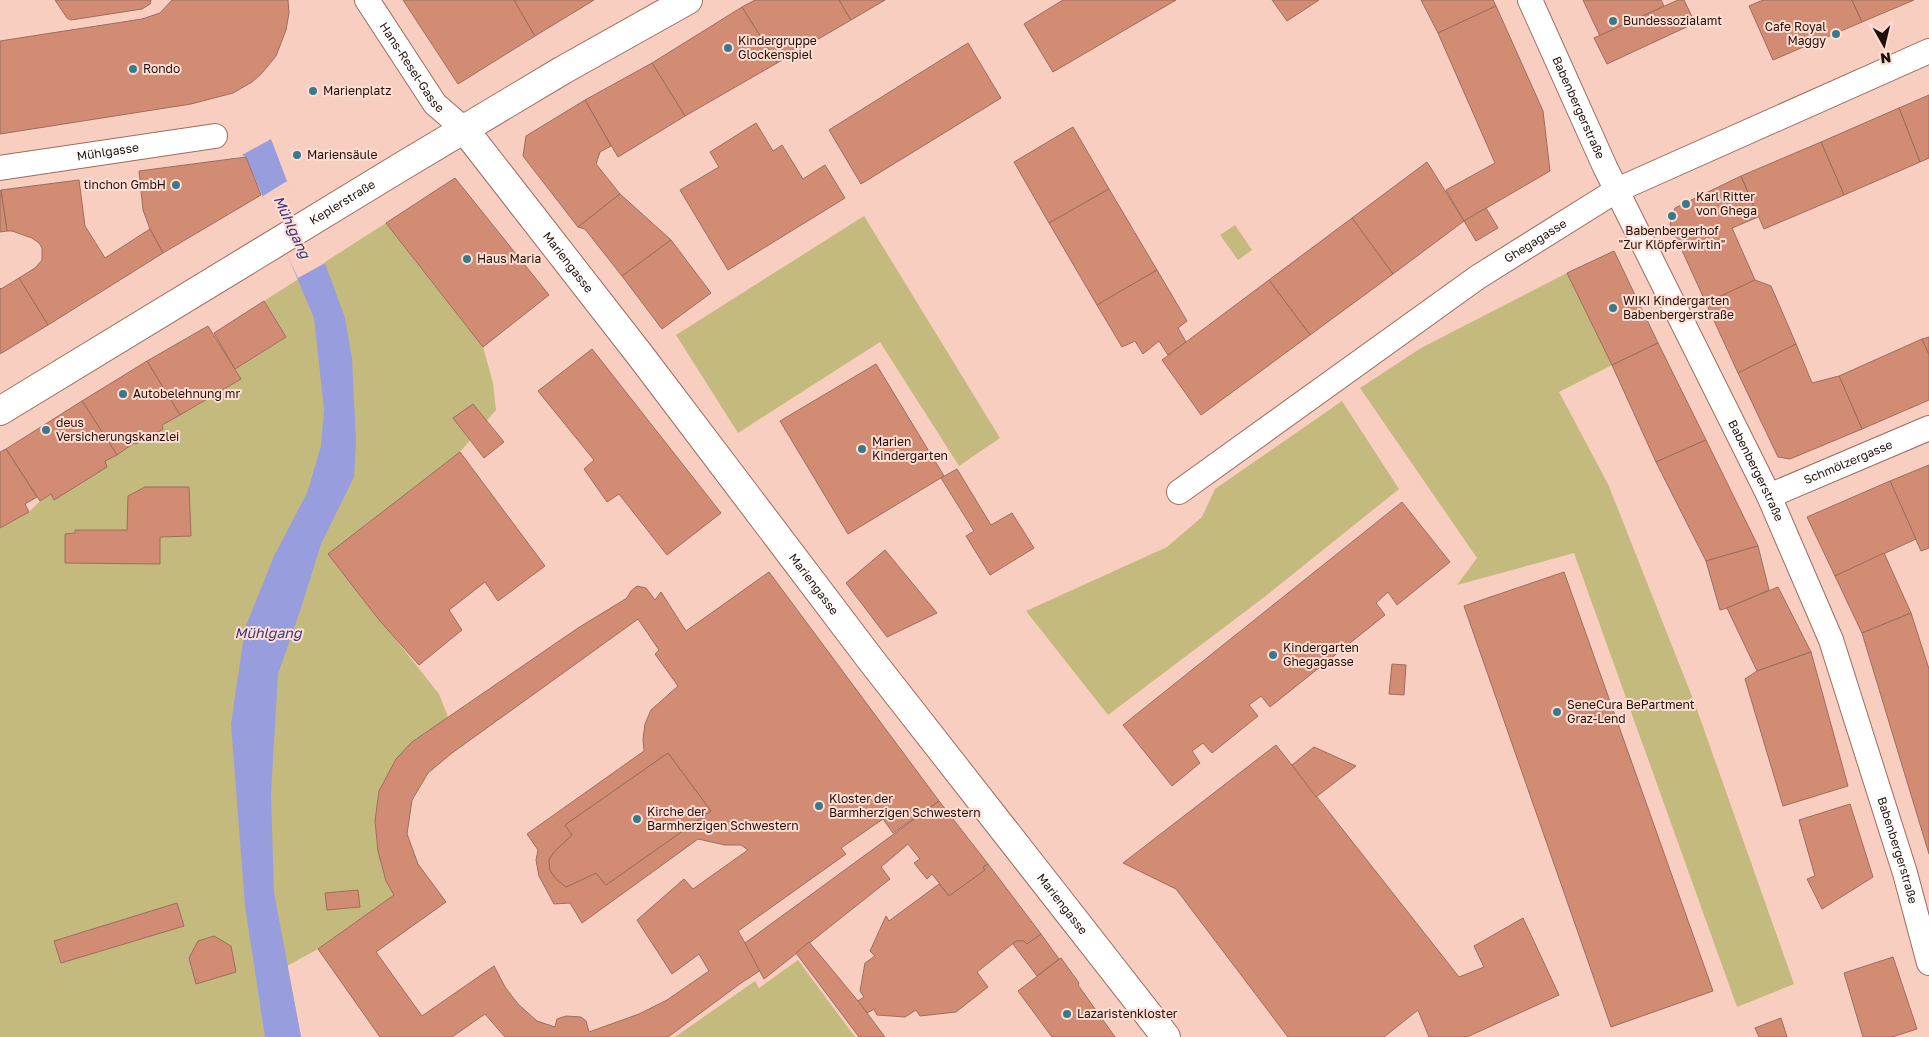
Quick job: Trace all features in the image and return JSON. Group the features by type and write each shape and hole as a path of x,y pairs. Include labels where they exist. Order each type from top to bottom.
{"street":[{"name":"Hans-Resel-Gasse","path":"367,0 435,104 464,129"},
{"name":"Keplerstraße","path":"0,410 464,129 688,0"},
{"name":"Babenbergerstraße","path":"1530,0 1617,190 1769,496 1832,640 1905,874 1922,909 1929,964"},
{"name":"Ghegagasse","path":"1179,492 1478,277 1617,190 1929,51"},
{"name":"Mariengasse","path":"464,129 646,363 871,660 1166,1037"},
{"name":"Mühlgasse","path":"0,168 215,136"},
{"name":"Schmölzergasse","path":"1769,496 1929,428"}],"shaded area":[{"path":"864,216 1000,438 959,466 880,342 738,433 676,335"},
{"path":"386,223 483,347 493,383 496,410 460,452 328,554 439,694 448,717 375,821 378,851 386,881 394,895 318,949 287,966 301,1037 0,1037 0,528 29,512 40,501 51,494 54,500 105,461 134,443 136,444 163,429 162,425 241,379 235,369 286,337 264,301"},
{"path":"1235,225 1252,250 1238,260 1220,235"},
{"path":"1567,273 1612,365 1559,392 1608,484 1695,704 1794,984 1737,1007 1574,553 1457,585 1477,558 1360,388 1421,348"},
{"path":"1342,401 1399,489 1267,595 1108,715 1026,611 1167,547 1202,517 1215,489"},
{"path":"798,960 855,1037 675,1037 755,981 759,988"}],"water":[{"name":"Mühlgang","path":"271,139 287,181 325,263 345,318 352,358 356,441 354,477 321,544 278,674 271,794 274,892 301,1037 265,1037 245,906 231,724 245,628 274,556 307,493 321,446 324,409 314,318 246,157 242,155"}],"pier":[{"path":"287,181 311,226 324,255 325,263 298,278 266,209 263,196"}],"building":[{"path":"55,0 151,0 150,4 142,9 71,20 67,18"},
{"name":"Rondo","path":"172,0 288,0 289,13 286,30 276,56 252,82 233,93 191,104 0,134 0,41 142,19 160,13"},
{"path":"403,0 514,0 535,36 458,84"},
{"path":"514,0 594,0 535,36"},
{"path":"755,0 839,0 851,20 777,63 742,7"},
{"path":"839,0 885,0 851,20"},
{"path":"1063,0 1176,0 1053,72 1024,24"},
{"path":"1272,0 1319,0 1287,21"},
{"path":"1421,0 1493,0 1496,6 1438,33"},
{"name":"Bundessozialamt","path":"1583,0 1661,0 1664,6 1600,36"},
{"path":"1678,0 1684,0 1695,23 1607,64 1594,38"},
{"path":"1763,0 1852,0 1862,22 1773,60 1749,6"},
{"path":"1852,0 1914,0 1862,22"},
{"path":"1496,6 1543,111 1550,171 1464,221 1446,190 1495,163 1438,33"},
{"path":"742,7 777,63 685,116 652,63"},
{"path":"968,43 1001,98 861,184 829,130"},
{"path":"652,63 685,116 618,157 585,100"},
{"path":"1929,95 1929,158 1920,162 1899,108"},
{"path":"585,100 611,146 600,152 596,164 620,194 578,227 523,156 526,136"},
{"path":"1899,108 1920,162 1844,195 1821,142"},
{"path":"756,123 773,151 782,145 803,179 825,165 845,198 728,270 680,190 719,167 710,152"},
{"path":"1073,127 1109,189 1049,223 1014,162"},
{"path":"1821,142 1844,195 1764,229 1741,176"},
{"path":"246,157 261,195 163,253 150,229 143,210 139,171"},
{"path":"1427,162 1464,221 1393,274 1352,218"},
{"path":"1741,176 1758,217 1732,228 1755,280 1706,303 1670,224 1675,208"},
{"name":"Haus Maria","path":"455,178 549,295 483,347 386,223"},
{"path":"79,180 85,226 105,258 150,229 163,253 48,325 19,278 35,268 42,260 42,248 32,238 7,231 1,190"},
{"path":"1109,189 1157,270 1097,305 1049,223"},
{"path":"0,191 7,231 0,232"},
{"path":"620,194 671,240 622,276 585,229 578,227"},
{"path":"1486,208 1498,228 1476,241 1464,221"},
{"path":"1352,218 1393,274 1310,335 1269,280"},
{"path":"671,240 711,293 662,329 622,276"},
{"name":"WIKI Kindergarten Babenbergerstraße","path":"1614,251 1658,343 1612,365 1567,273"},
{"path":"1157,270 1187,321 1178,328 1186,342 1168,355 1159,341 1143,354 1135,341 1122,347 1097,305"},
{"path":"19,278 48,325 0,354 0,288"},
{"path":"1269,280 1310,335 1201,415 1162,360"},
{"path":"1755,280 1771,286 1796,344 1738,373 1706,303"},
{"path":"264,301 286,337 235,369 214,333"},
{"path":"208,326 241,379 180,415 147,361"},
{"path":"1929,337 1929,355 1922,339"},
{"path":"1922,339 1929,355 1929,400 1862,429 1839,376"},
{"path":"1658,343 1706,440 1656,462 1612,365"},
{"path":"1796,344 1812,383 1839,376 1862,429 1790,459 1778,457 1738,373"},
{"path":"592,349 721,513 667,555 619,494 607,502 584,469 594,460 538,391"},
{"path":"147,361 180,415 162,425 163,429 136,444 134,443 117,455 82,401"},
{"name":"Marien Kindergarten","path":"876,364 944,476 848,534 780,421"},
{"path":"82,401 117,455 105,461 107,467 54,500 51,494 40,501 6,449"},
{"path":"473,404 504,442 484,458 453,418"},
{"path":"1706,440 1758,546 1706,561 1656,462"},
{"path":"6,449 37,497 25,504 29,512 0,528 0,452"},
{"path":"460,452 545,566 498,601 485,582 449,610 462,630 419,665 380,621 328,554"},
{"path":"1929,465 1929,548 1921,551 1890,481"},
{"path":"957,469 991,525 1012,513 1034,548 990,575 966,536 974,531 941,478"},
{"path":"1890,481 1916,539 1835,576 1807,517"},
{"path":"145,487 189,487 191,536 160,537 160,564 65,563 65,534 75,533 75,530 127,530 128,496"},
{"name":"Kindergarten Ghegagasse","path":"1402,502 1450,562 1397,605 1388,592 1376,603 1385,615 1270,707 1261,696 1249,705 1258,716 1212,753 1203,743 1192,751 1200,763 1172,786 1123,725"},
{"path":"1758,546 1769,590 1720,610 1706,561"},
{"path":"885,550 937,613 887,637 846,583"},
{"path":"1884,553 1911,613 1862,633 1835,576"},
{"name":"Kloster der Barmherzigen Schwestern","path":"769,572 939,801 893,833 883,819 841,848 846,854 738,931 761,970 668,1037 505,1037 485,1014 452,1037 380,1037 318,949 394,895 386,881 378,851 375,821 379,791 396,759 412,742 578,628 627,598 637,586 646,588 655,600 661,592 686,631","holes":["638,619 659,650 655,654 678,686 651,710 645,724 644,751 527,834 538,850 536,860 539,876 554,904 570,903 582,923 698,839 725,845 741,845 748,850 693,889 684,879 637,920 672,974 699,954 709,971 667,1000 639,1014 589,1032 586,1021 581,1017 566,1016 557,1019 555,1027 537,1021 518,1004 505,987 494,966 422,1016 376,952 446,902 418,864 407,834 412,800 428,773 452,753","668,753 711,811 606,885 596,873 566,887 555,878 550,870 549,860 554,852 572,835 565,825"]},
{"name":"SeneCura BePartment Graz-Lend","path":"1564,572 1713,991 1611,1027 1464,606"},
{"path":"1778,587 1811,652 1757,671 1727,608"},
{"path":"1911,613 1929,669 1929,854 1862,633"},
{"path":"1811,652 1848,786 1783,806 1745,679 1757,671"},
{"path":"1392,664 1406,665 1404,695 1389,694"},
{"path":"1276,745 1459,977 1484,967 1474,946 1523,918 1559,995 1467,1037 1429,1037 1418,1010 1384,1037 1288,1037 1176,889 1123,863"},
{"path":"1314,747 1356,766 1316,797 1292,765"},
{"name":"Kirche der Barmherzigen Schwestern","path":"668,753 711,811 606,885 596,873 566,887 555,878 550,870 549,860 554,852 572,835 565,825"},
{"path":"939,801 988,864 983,867 985,870 949,896 932,874 927,879 914,863 920,859 908,844 881,867 890,879 764,979 745,943"},
{"path":"1850,804 1873,877 1822,909 1807,879 1815,876 1799,820"},
{"path":"988,864 1041,934 1027,944 1024,941 1016,941 977,972 988,987 956,1012 920,1016 916,1010 905,1017 877,1015 874,1009 867,1013 858,1001 864,997 860,991 865,963 875,956 870,951 886,916 889,921 939,884 949,896 985,870 983,867"},
{"path":"358,890 360,907 327,910 325,893"},
{"path":"177,903 184,926 61,963 54,941"},
{"path":"1041,934 1059,959 1037,976 1013,944 1016,941 1024,941 1027,944"},
{"path":"214,936 231,946 236,972 196,984 189,958 198,941"},
{"path":"809,942 885,1037 859,1037 796,953"},
{"path":"1893,957 1917,1029 1892,1037 1863,1037 1844,973"},
{"name":"Lazaristenkloster","path":"1061,958 1115,1037 1052,1037 1018,991"},
{"path":"1781,1018 1787,1037 1759,1037 1755,1028"}],"place":[{"name":"Bundessozialamt","path":"1613,21"},
{"name":"Cafe Royal Maggy","path":"1836,34"},
{"name":"Kindergruppe Glockenspiel","path":"728,48"},
{"name":"Rondo","path":"133,69"},
{"name":"Marienplatz","path":"313,91"},
{"name":"Mariensäule","path":"297,155"},
{"name":"tinchon GmbH","path":"176,185"},
{"name":"Karl Ritter von Ghega","path":"1686,204"},
{"name":"Babenbergerhof \"Zur Klöpferwirtin\"","path":"1672,216"},
{"name":"Haus Maria","path":"467,259"},
{"name":"WIKI Kindergarten Babenbergerstraße","path":"1613,308"},
{"name":"Autobelehnung mr","path":"123,394"},
{"name":"deus Versicherungskanzlei","path":"46,430"},
{"name":"Marien Kindergarten","path":"862,449"},
{"name":"Kindergarten Ghegagasse","path":"1273,655"},
{"name":"SeneCura BePartment Graz-Lend","path":"1557,712"},
{"name":"Kloster der Barmherzigen Schwestern","path":"819,806"},
{"name":"Kirche der Barmherzigen Schwestern","path":"637,819"},
{"name":"Lazaristenkloster","path":"1067,1014"}]}
